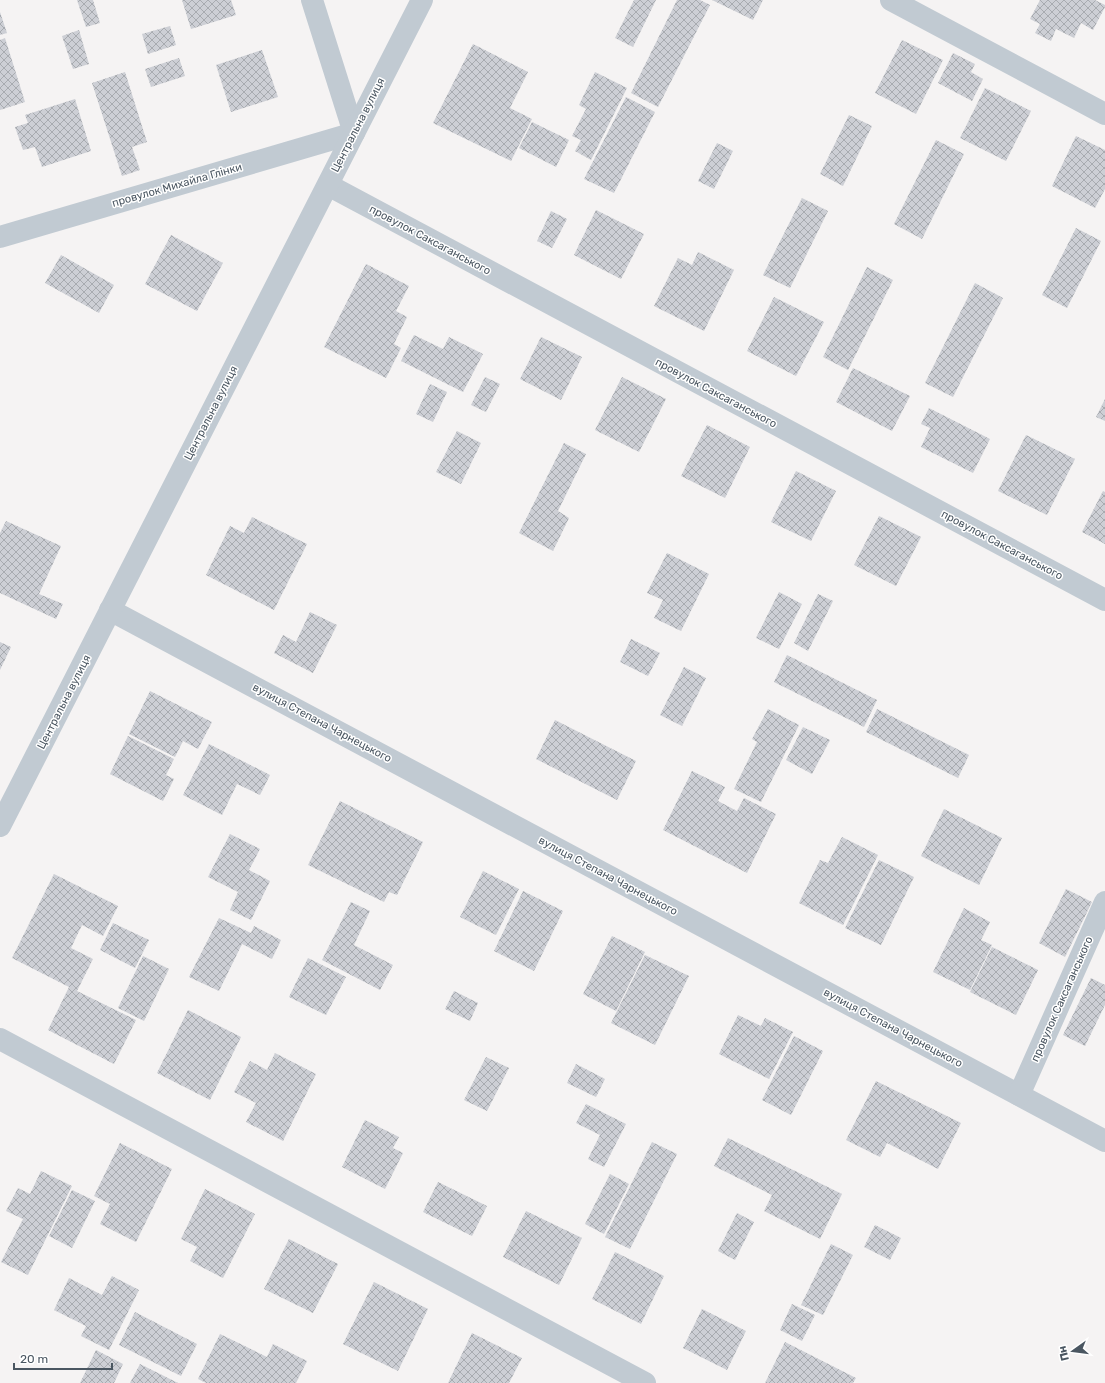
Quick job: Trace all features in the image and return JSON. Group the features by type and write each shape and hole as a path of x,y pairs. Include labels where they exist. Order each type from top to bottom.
{"street":[{"path":"312,0 354,133"},
{"name":"Центральна вулиця","path":"0,826 422,0"},
{"path":"891,0 1105,114"},
{"name":"провулок Михайла Глінки","path":"0,237 354,133"},
{"name":"провулок Саксаганського","path":"328,185 1105,600"},
{"name":"вулиця Степана Чарнецького","path":"110,610 1105,1141"},
{"name":"провулок Саксаганського","path":"1019,1095 1105,902"},
{"path":"0,1039 645,1383"}],"building":[{"path":"77,0 93,0 100,23 86,27"},
{"path":"182,0 231,0 236,15 191,29"},
{"path":"634,0 656,0 633,47 615,38"},
{"path":"677,0 700,0 710,5 658,107 631,93"},
{"path":"712,0 763,0 753,20"},
{"path":"1040,0 1095,0 1105,5 1105,7 1093,30 1081,23 1074,38 1056,29 1051,41 1035,33 1040,24 1030,19"},
{"path":"0,12 7,33 0,35"},
{"path":"170,26 176,45 148,54 142,34"},
{"path":"79,30 89,64 73,69 62,36"},
{"path":"5,38 25,102 0,110 0,40"},
{"path":"902,40 943,60 916,114 875,93"},
{"path":"473,44 528,72 510,108 532,119 511,161 433,123"},
{"path":"262,50 278,97 231,112 216,65"},
{"path":"953,53 975,64 971,72 983,79 972,101 938,83"},
{"path":"179,58 185,76 151,87 145,69"},
{"path":"125,72 147,142 132,147 140,170 122,176 92,83"},
{"path":"595,72 627,88 591,160 575,151 581,140 572,136 586,109 579,105"},
{"path":"985,88 1031,111 1006,161 960,138"},
{"path":"626,97 655,112 614,193 584,179"},
{"path":"75,99 91,151 42,167 35,147 23,150 15,127 28,123 25,115"},
{"path":"849,115 872,126 843,186 820,174"},
{"path":"532,122 569,140 556,167 519,148"},
{"path":"1076,136 1105,150 1105,189 1095,208 1052,186"},
{"path":"936,140 964,154 922,239 894,224"},
{"path":"717,143 733,151 714,189 698,181"},
{"path":"802,198 828,211 790,288 763,275"},
{"path":"596,210 644,234 621,279 574,255"},
{"path":"551,211 567,219 552,248 537,241"},
{"path":"1076,228 1101,241 1067,308 1042,295"},
{"path":"171,235 223,263 197,311 145,284"},
{"path":"698,252 734,270 704,331 654,306 678,258 692,265"},
{"path":"61,255 114,285 99,313 45,283"},
{"path":"366,264 409,286 396,311 407,317 394,344 401,348 386,378 324,347"},
{"path":"867,267 893,280 848,370 823,357"},
{"path":"975,283 1003,298 953,397 925,383"},
{"path":"774,297 824,322 796,376 747,351"},
{"path":"414,335 443,349 449,337 483,354 463,392 401,361"},
{"path":"541,337 582,357 561,400 520,379"},
{"path":"853,368 910,396 892,431 836,402"},
{"path":"485,377 500,384 486,412 471,405"},
{"path":"622,377 666,399 639,452 595,430"},
{"path":"430,384 447,392 433,422 416,414"},
{"path":"1105,399 1105,421 1096,417"},
{"path":"929,408 990,439 973,473 921,447 930,428 921,424"},
{"path":"707,425 750,447 725,498 681,476"},
{"path":"457,431 481,443 461,484 436,472"},
{"path":"1026,435 1075,459 1047,515 998,491"},
{"path":"564,443 586,454 558,511 569,518 553,551 519,533"},
{"path":"796,471 836,491 811,541 771,522"},
{"path":"1103,491 1105,492 1105,544 1082,532"},
{"path":"879,516 921,537 896,586 854,565"},
{"path":"252,517 307,544 274,610 206,575 230,526 244,533"},
{"path":"6,521 61,546 39,594 63,604 56,619 0,593 0,533"},
{"path":"667,553 709,574 681,631 654,618 663,600 647,593"},
{"path":"779,592 802,604 779,649 756,638"},
{"path":"818,594 833,601 808,651 794,643"},
{"path":"310,612 337,625 313,673 274,653 283,635 296,642"},
{"path":"631,639 660,653 648,676 620,662"},
{"path":"0,642 11,647 0,670"},
{"path":"787,655 877,700 864,727 774,682"},
{"path":"684,667 706,678 682,726 660,715"},
{"path":"150,691 212,722 198,749 183,741 175,757 129,734"},
{"path":"768,709 799,725 761,802 734,789 757,742 752,739"},
{"path":"877,709 969,755 958,778 866,732"},
{"path":"555,720 636,761 617,800 536,759"},
{"path":"803,727 830,740 812,774 786,760"},
{"path":"128,736 174,759 166,775 174,779 163,801 110,774"},
{"path":"209,744 270,775 260,795 237,784 222,815 183,795"},
{"path":"692,771 725,787 718,801 737,811 744,798 776,814 747,873 663,830"},
{"path":"340,801 423,842 397,895 389,892 384,902 308,865"},
{"path":"944,809 1002,838 979,885 921,856"},
{"path":"230,834 260,849 249,870 270,881 251,920 230,910 238,892 208,877"},
{"path":"842,837 878,855 843,925 799,903 820,860 828,863"},
{"path":"879,860 914,877 881,945 845,928"},
{"path":"483,871 519,889 496,935 460,917"},
{"path":"54,874 118,906 103,936 82,925 71,948 93,959 77,991 136,1020 114,1064 48,1030 69,987 12,958"},
{"path":"1066,889 1092,902 1065,957 1039,943"},
{"path":"523,891 563,911 534,971 494,951"},
{"path":"351,902 370,911 354,945 393,965 380,990 322,960"},
{"path":"964,908 990,922 981,940 992,945 970,990 933,972"},
{"path":"219,918 251,933 254,926 281,940 272,959 242,944 219,991 189,977"},
{"path":"113,923 149,940 135,968 100,950"},
{"path":"612,936 645,952 616,1011 583,994"},
{"path":"992,947 1038,970 1016,1015 970,992"},
{"path":"645,955 689,976 655,1045 611,1023"},
{"path":"143,956 169,969 144,1021 118,1008"},
{"path":"308,958 346,977 326,1015 289,997"},
{"path":"1091,978 1105,985 1105,1005 1085,1046 1063,1035"},
{"path":"454,991 478,1003 470,1021 445,1009"},
{"path":"188,1010 241,1037 210,1100 157,1073"},
{"path":"738,1015 761,1026 765,1018 793,1032 769,1079 719,1054"},
{"path":"794,1036 823,1051 791,1115 762,1100"},
{"path":"275,1053 316,1074 283,1141 246,1122 256,1103 234,1092 250,1061 267,1070"},
{"path":"486,1057 509,1068 487,1111 464,1100"},
{"path":"576,1064 605,1079 596,1097 567,1083"},
{"path":"876,1081 961,1123 938,1169 887,1143 880,1157 846,1140"},
{"path":"586,1104 626,1124 604,1167 588,1159 600,1135 576,1123"},
{"path":"365,1120 399,1137 393,1148 403,1153 385,1189 342,1167"},
{"path":"728,1138 842,1194 820,1239 764,1211 772,1195 714,1166"},
{"path":"652,1142 677,1154 630,1249 605,1237"},
{"path":"120,1143 172,1169 136,1242 100,1224 110,1204 94,1196"},
{"path":"41,1171 72,1186 28,1275 1,1262 23,1219 6,1211 18,1188 30,1194"},
{"path":"610,1174 629,1184 604,1234 585,1224"},
{"path":"438,1182 487,1206 472,1236 423,1212"},
{"path":"205,1189 255,1214 223,1278 190,1261 197,1247 181,1239"},
{"path":"72,1190 95,1201 72,1248 49,1236"},
{"path":"526,1211 582,1238 559,1285 503,1257"},
{"path":"737,1213 754,1222 735,1260 718,1251"},
{"path":"875,1225 901,1238 890,1260 864,1247"},
{"path":"289,1239 338,1264 313,1313 264,1289"},
{"path":"831,1244 853,1255 823,1315 801,1305"},
{"path":"615,1252 664,1276 641,1324 592,1299"},
{"path":"112,1276 139,1290 109,1350 81,1336 86,1326 54,1310 69,1278 102,1295"},
{"path":"374,1282 428,1309 398,1371 343,1344"},
{"path":"792,1304 815,1315 802,1341 780,1330"},
{"path":"702,1309 746,1331 727,1370 683,1348"},
{"path":"135,1312 197,1344 181,1376 119,1345"},
{"path":"472,1333 522,1358 509,1383 448,1383"},
{"path":"220,1334 267,1357 273,1344 307,1361 296,1383 206,1383 198,1379"},
{"path":"785,1342 856,1378 853,1383 765,1383"},
{"path":"96,1350 123,1364 114,1383 80,1383"},
{"path":"140,1364 178,1383 130,1383"}]}
